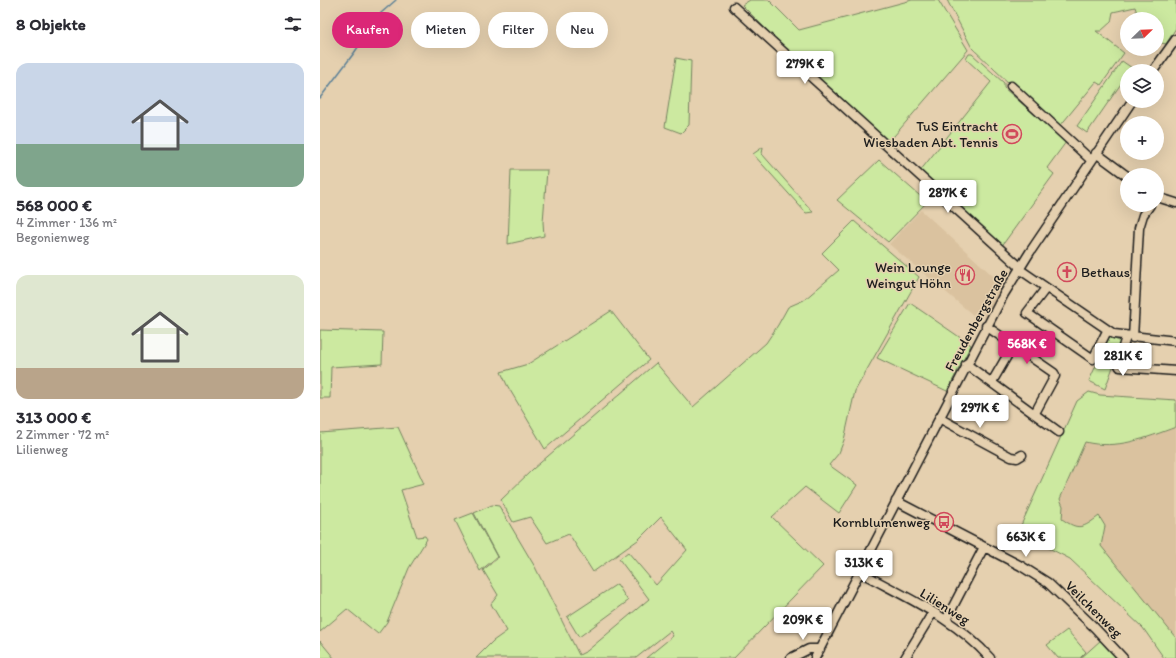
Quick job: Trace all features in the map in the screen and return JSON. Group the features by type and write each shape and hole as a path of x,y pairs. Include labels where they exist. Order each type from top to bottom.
{"street":[{"path":"734,7 1020,268 1046,288 1108,331 1129,337 1176,341"},
{"path":"1158,64 1176,39"},
{"path":"1011,86 1094,157 1120,172"},
{"name":"Freudenbergstraße","path":"815,658 986,326 1020,268 1127,108"},
{"path":"1164,199 1176,203"},
{"path":"1145,212 1139,228 1129,337 1118,363 1120,367 1176,371"},
{"path":"1046,288 1027,313 1093,359 1108,331"},
{"path":"986,326 1014,344 1055,374 1035,413"},
{"path":"992,382 1014,344"},
{"path":"966,364 1059,432"},
{"path":"939,418 1011,457 1017,458 1022,455"},
{"name":"Veilchenweg","path":"896,501 1035,574 1048,583 1091,623 1123,658"},
{"path":"946,620 984,547"},
{"name":"Lilienweg","path":"860,572 946,620 973,641 990,658"},
{"path":"905,658 933,612"},
{"path":"791,658 809,649 820,649"}],"shaded area":[{"path":"921,210 1004,286 985,318 976,311 973,315 889,244"},
{"path":"1176,427 1176,638 1100,546 1105,526 1099,517 1085,526 1073,527 1062,519 1063,506 1060,500 1085,442 1098,445 1134,442"}],"green space":[{"path":"750,0 769,0 799,30 912,0 938,0 968,50 888,143 774,37 742,5"},
{"path":"947,0 1176,0 1176,28 1166,44 1164,44 1164,12 1137,12 1135,7 1113,12 1111,22 1101,31 1096,31 1120,50 1120,56 1122,56 1101,85 1096,82 1060,126 1013,87 972,48"},
{"path":"969,54 972,54 1004,83 1004,88 1066,142 1047,168 1054,174 1001,247 920,171 991,82 966,59"},
{"path":"676,58 691,61 689,125 681,133 665,127"},
{"path":"1122,61 1126,64 1120,64 1120,85 1087,133 1077,126"},
{"path":"763,147 762,154 813,212 806,213 753,154"},
{"path":"879,160 927,202 888,242 837,200"},
{"path":"511,170 547,170 543,222 544,236 508,244"},
{"path":"854,221 919,277 855,391 844,440 839,453 829,465 857,485 839,513 805,487 772,517 823,566 734,658 646,658 673,636 670,631 636,658 476,658 493,641 507,631 491,604 498,595 483,570 498,558 474,513 492,505 499,506 535,567 579,655 587,651 649,599 619,559 628,552 656,585 687,550 661,517 638,540 593,572 569,534 547,543 530,517 513,522 501,500 533,469 656,363 693,407 766,343 788,307 804,300 839,270 822,253"},
{"path":"910,303 971,345 947,391 877,358"},
{"path":"611,311 649,360 545,449 507,385 501,372 528,364"},
{"path":"320,330 383,332 382,364 331,367 330,398 320,398"},
{"path":"1109,337 1122,342 1105,389 1089,381"},
{"path":"1089,392 1100,395 1176,400 1176,427 1142,439 1120,444 1108,445 1085,442 1060,499 1063,506 1062,519 1068,523 1081,526 1089,523 1099,516 1105,526 1101,546 1176,638 1176,658 1164,658 1143,628 1070,559 1018,532 1077,401"},
{"path":"398,427 424,484 401,490 417,537 425,536 427,539 409,568 387,622 378,634 347,609 320,632 320,433"},
{"path":"473,513 497,557 480,571 455,520"},
{"path":"617,584 628,601 579,637 567,617"},
{"path":"1067,630 1086,652 1080,658 1058,658 1047,645"},
{"path":"1101,640 1117,658 1081,658"},
{"path":"320,641 334,658 320,658"}],"waterway":[{"path":"320,98 354,53 381,13 396,0"}],"place":[{"name":"TuS Eintracht Wiesbaden Abt. Tennis","path":"1012,134"},
{"name":"Bethaus","path":"1067,272"},
{"name":"Wein Lounge Weingut Höhn","path":"965,275"},
{"name":"Kornblumenweg","path":"944,522"}]}
